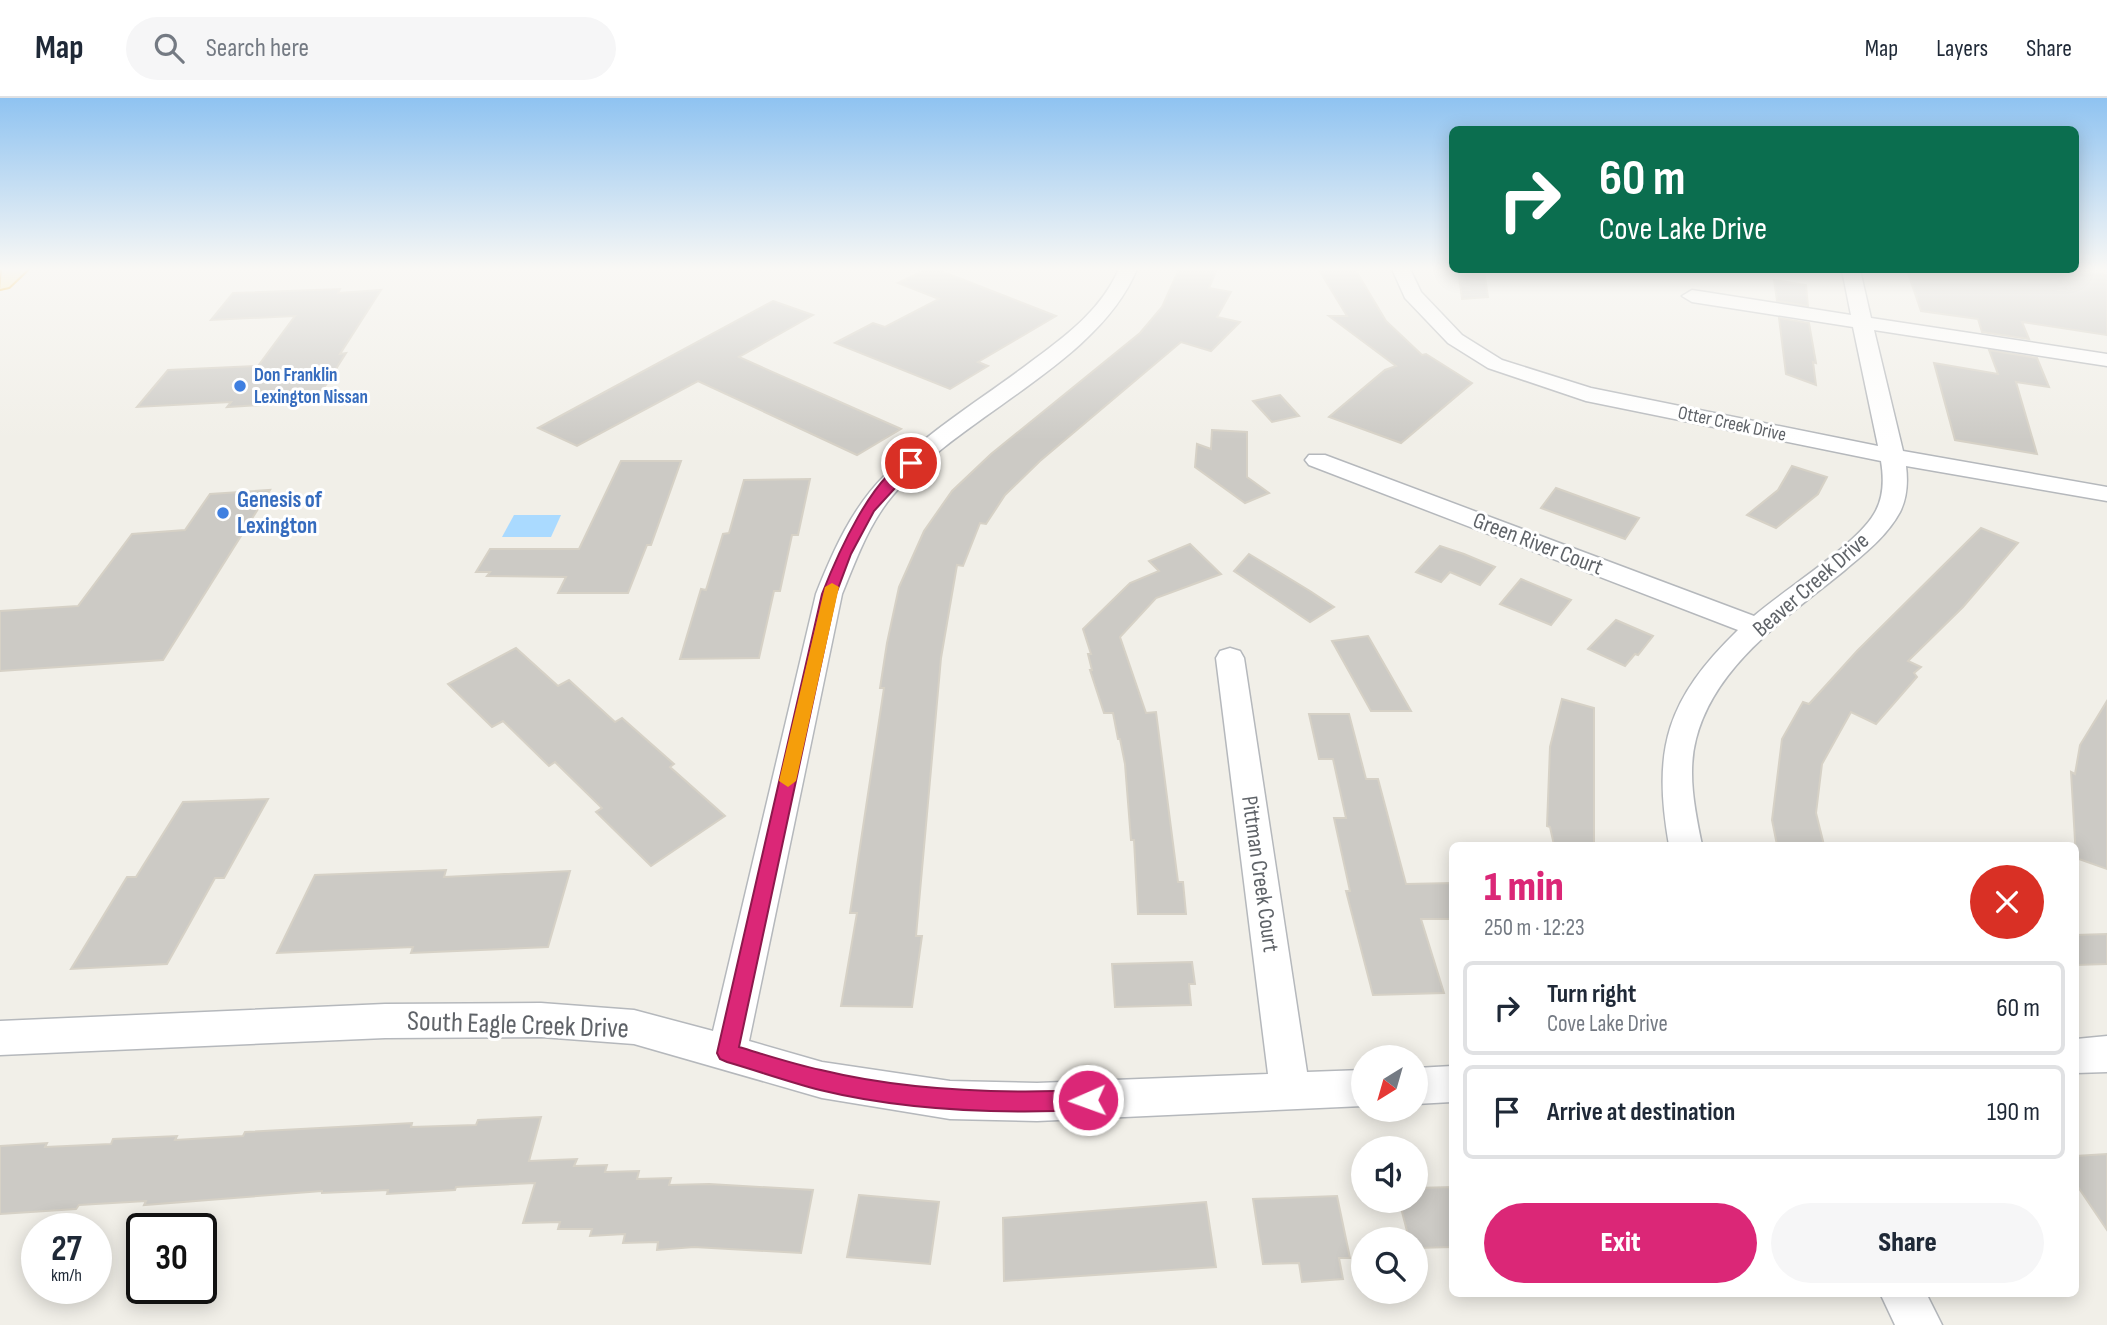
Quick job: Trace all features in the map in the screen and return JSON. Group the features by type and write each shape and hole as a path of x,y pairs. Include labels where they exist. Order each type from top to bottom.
{"street":[{"path":"727,1053 829,594 844,554 869,510 892,481 931,446 1088,326"},
{"name":"Otter Creek Drive","path":"1443,326 1455,339 1495,364 1586,394 1891,456 2107,494"},
{"name":"Beaver Creek Drive","path":"1685,842 1677,795 1677,764 1681,738 1704,687 1759,628 1871,535 1892,505 1895,489 1891,456 1863,326"},
{"path":"1889,326 2107,360"},
{"name":"Green River Court","path":"1317,460 1759,628"},
{"name":"Pittman Creek Court","path":"1230,658 1290,1091"},
{"name":"South Eagle Creek Drive","path":"0,1038 378,1021 541,1020 634,1027 822,1080 950,1100 1037,1102 1351,1088"},
{"path":"2079,1056 2107,1054"},
{"path":"1428,1085 1449,1084"},
{"path":"1904,1297 1919,1325"}],"water":[{"path":"514,515 561,515 551,537 502,537"}],"building":[{"name":"Don Franklin Lexington Nissan","path":"287,326 358,326 340,354 346,353 315,402 227,407 231,402 137,407 168,370 258,366"},
{"path":"726,326 793,326 739,357 901,429 857,455 698,381 577,446 538,428"},
{"path":"867,326 1039,326 978,362 988,366 950,389 835,343"},
{"path":"1146,326 1236,326 1211,351 1181,342 1040,461 1005,495 986,524 980,523 963,566 957,565 941,658 916,936 922,936 912,1007 841,1006 857,913 850,913 884,688 880,688 899,587 924,531 952,491 991,454"},
{"path":"1343,326 1392,326 1422,355 1426,354 1472,383 1401,443 1329,417 1385,370 1396,366"},
{"path":"1780,326 1810,326 1816,363 1813,362 1816,385 1786,374"},
{"path":"1980,326 2024,326 2029,339 1982,332"},
{"path":"2050,326 2107,326 2107,335"},
{"path":"1989,350 2037,358 2049,387 2016,382 2037,454 1955,440 1934,363 1998,374"},
{"path":"1280,395 1299,416 1272,422 1253,401"},
{"path":"1212,430 1247,432 1247,477 1269,493 1245,503 1195,467 1197,444 1211,449"},
{"path":"621,461 681,461 651,545 647,545 628,593 558,593 566,577 487,576 490,572 476,572 490,549 579,549"},
{"path":"1792,466 1827,477 1818,494 1776,528 1747,515 1778,490"},
{"path":"810,479 798,535 792,535 780,591 774,591 759,658 680,659 701,589 706,590 723,534 729,533 744,480"},
{"path":"1556,488 1639,518 1625,539 1541,508"},
{"path":"270,490 163,660 0,671 0,611 78,606 132,534 185,530 210,494"},
{"path":"1981,528 2018,543 1963,607 1908,661 1921,667 1914,673 1917,677 1876,724 1851,712 1822,764 1816,813 1823,842 1776,842 1772,820 1782,739 1803,702 1809,704 1857,651"},
{"path":"1190,544 1221,574 1156,598 1120,637 1146,713 1156,712 1178,882 1183,882 1186,914 1138,914 1134,840 1131,840 1125,764 1113,713 1104,713 1090,670 1088,654 1091,654 1083,629 1130,583 1159,571 1149,561"},
{"path":"1440,546 1495,567 1480,585 1450,572 1441,582 1416,572"},
{"path":"1249,554 1334,607 1310,622 1234,571"},
{"path":"1521,579 1571,600 1551,625 1500,604"},
{"path":"1616,620 1653,636 1625,666 1588,649"},
{"path":"1368,636 1411,711 1371,711 1332,641"},
{"path":"516,648 558,686 569,680 615,722 622,718 674,764 670,767 725,816 651,866 596,812 602,808 555,762 549,766 503,721 492,727 448,684"},
{"path":"1562,699 1594,708 1594,842 1553,842 1550,827 1547,826 1550,747"},
{"path":"2107,701 2107,869 2079,859 2079,842 2075,842 2071,772 2075,774 2080,745"},
{"path":"1309,714 1349,714 1366,779 1378,779 1406,884 1449,883 1449,919 1421,919 1444,993 1373,995 1346,891 1350,891 1334,818 1346,818 1333,759 1319,759"},
{"path":"268,799 224,878 215,878 167,964 71,969 127,877 136,877 183,802"},
{"path":"446,870 444,877 570,871 548,947 411,953 413,947 277,953 315,875"},
{"path":"2107,934 2107,964 2079,965 2079,935"},
{"path":"1192,962 1195,984 1189,984 1191,1005 1115,1007 1112,964"},
{"path":"541,1117 529,1161 577,1159 574,1166 607,1165 605,1172 639,1171 637,1179 671,1178 669,1185 709,1184 813,1190 801,1253 694,1247 657,1250 658,1242 623,1243 625,1234 590,1236 592,1229 558,1229 560,1222 523,1223 535,1183 387,1194 388,1190 322,1191 144,1205 146,1201 0,1214 0,1146 47,1143 45,1147 111,1144 113,1139 177,1136 175,1140 243,1136 245,1132 412,1123 411,1127 476,1125 478,1120"},
{"path":"2107,1154 2107,1230 2079,1188 2079,1156"},
{"path":"1449,1187 1449,1247 1428,1248 1428,1227 1406,1227 1402,1213 1428,1213 1428,1188"},
{"path":"859,1195 939,1202 930,1264 847,1257"},
{"path":"1337,1196 1350,1258 1339,1258 1343,1279 1302,1282 1299,1263 1263,1264 1253,1199"},
{"path":"1206,1202 1216,1267 1004,1281 1003,1218"}],"slow traffic":[{"path":"788,781 832,587"}],"place":[{"name":"Don Franklin Lexington Nissan","path":"240,386"},
{"name":"Genesis of Lexington","path":"223,513"}],"route":[{"path":"911,463 892,481 869,510 844,554 829,594 727,1053 822,1080 911,1096 950,1100 1037,1102 1088,1100"}]}
